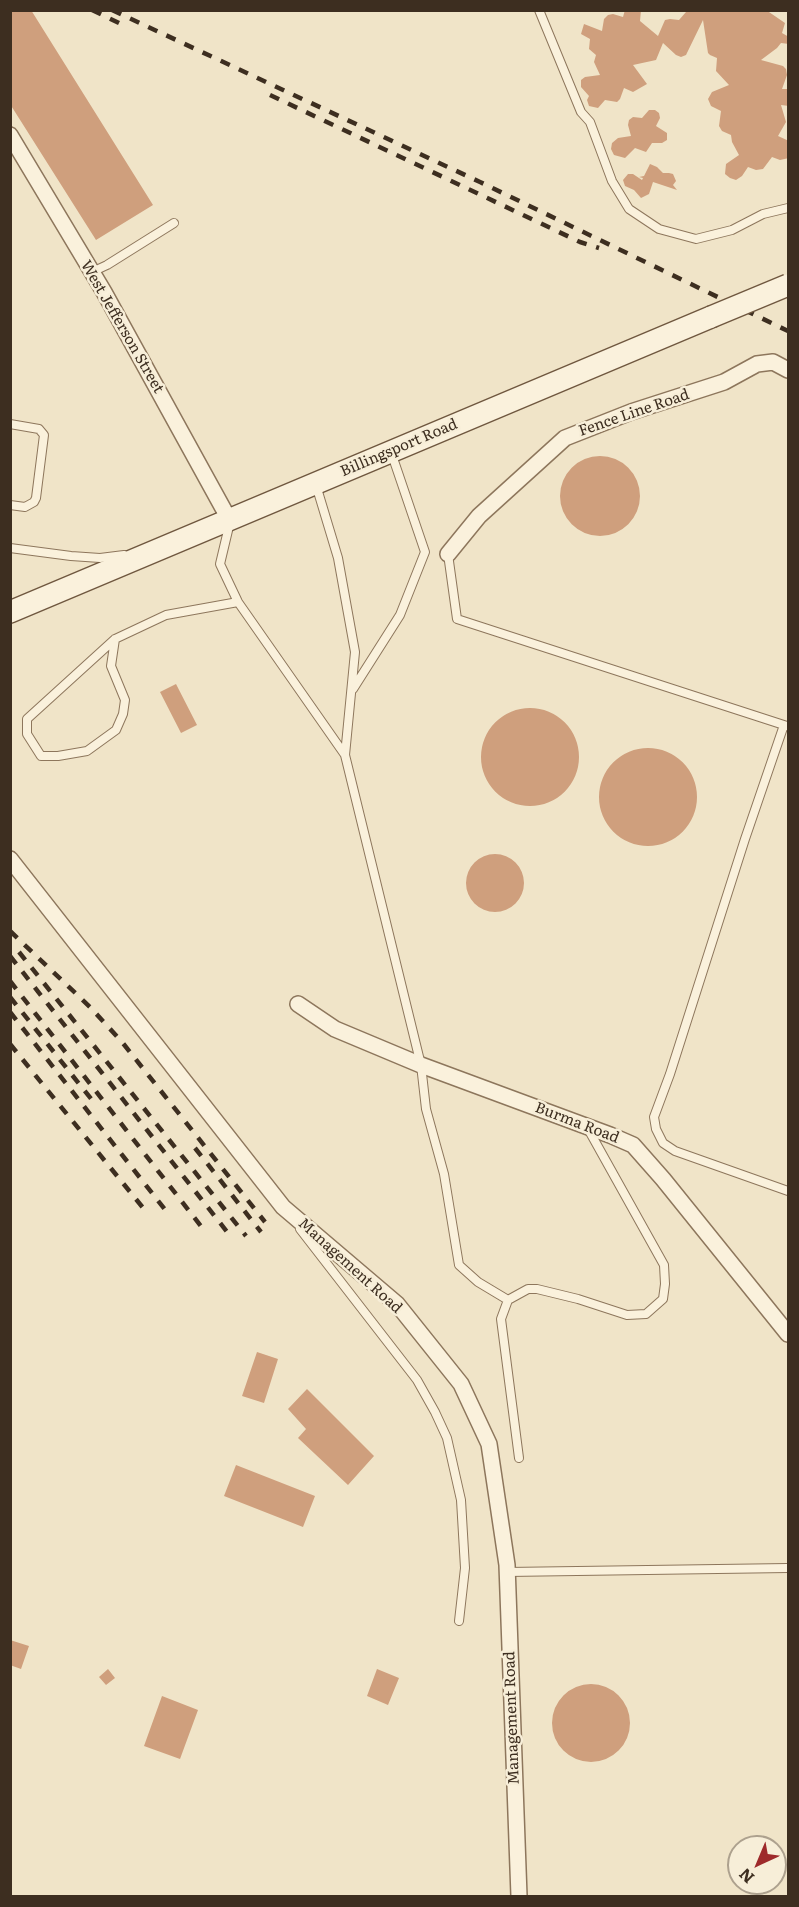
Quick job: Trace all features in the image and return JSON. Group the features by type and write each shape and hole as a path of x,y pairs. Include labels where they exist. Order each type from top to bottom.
{"street":[{"name":"West Jefferson Street","path":"10,135 92,272 231,521"},
{"name":"Billingsport Road","path":"10,612 789,285"},
{"name":"Fence Line Road","path":"448,554 479,516 565,438 631,412 724,382 757,364 773,362 789,370"},
{"name":"Management Road","path":"10,859 283,1207 397,1304 461,1384 489,1444 507,1572 519,1896"},
{"name":"Burma Road","path":"298,1004 334,1029 421,1065 633,1145 789,1334"}],"lane":[{"path":"539,10 581,112 590,122 612,181 629,209 659,229 696,239 732,230 764,214 789,208"},
{"path":"92,272 174,223"},
{"path":"10,424 39,429 44,435 36,498 34,502 25,507 10,505"},
{"path":"351,693 400,615 425,552 390,451"},
{"path":"316,484 338,558 355,652 345,754 421,1065 426,1109 444,1174 459,1265 478,1282 508,1300"},
{"path":"231,521 220,564 238,603 345,754"},
{"path":"10,548 100,558 152,553"},
{"path":"448,554 457,619 786,725 745,839 670,1074 654,1116 656,1129 663,1143 675,1151 789,1191"},
{"path":"115,639 111,666 125,700 123,714 116,730 87,751 58,756 41,756 27,734 27,719 115,639 166,615 238,603"},
{"path":"519,1458 501,1319 508,1300 528,1289 537,1289 627,1315 646,1314 663,1299 664,1265 586,1126"},
{"path":"283,1207 417,1380 447,1438 461,1500 465,1568 459,1621"},
{"path":"507,1572 789,1568"}],"building":[{"path":"10,10 31,10 153,205 96,240 10,104"},
{"path":"625,10 641,10 640,21 658,36 665,20 679,20 686,12 766,10 785,23 782,33 789,37 789,44 781,43 761,60 783,66 786,69 787,75 782,89 789,89 789,106 781,105 786,122 778,136 789,141 789,158 780,160 772,157 763,169 756,170 748,167 736,180 725,174 726,164 739,155 731,135 722,131 719,126 721,111 711,106 708,99 712,92 729,85 716,71 717,58 708,53 703,20 686,55 681,57 676,55 663,43 656,60 633,65 647,84 633,92 624,88 617,102 605,100 598,108 589,106 587,100 589,96 581,87 581,80 585,77 600,75 594,62 596,55 589,49 590,39 581,34 584,24 602,31 604,19 608,15 623,17"},
{"path":"649,110 659,113 660,118 656,126 667,133 667,140 662,143 652,143 646,152 635,148 625,158 614,155 611,149 612,143 618,138 631,136 629,120 633,117 642,118"},
{"path":"650,164 663,173 673,174 676,181 673,185 677,190 653,182 649,194 641,198 634,190 625,186 623,180 628,174 633,174 642,180 643,178 639,177 644,176"},
{"path":"600,456 615,459 628,468 637,481 640,496 637,511 628,524 615,533 600,536 585,533 572,524 563,511 560,496 563,481 572,468 585,459"},
{"path":"176,684 197,725 181,733 160,692"},
{"path":"530,708 549,712 565,722 575,738 579,757 575,776 565,792 549,802 530,806 511,802 495,792 485,776 481,757 485,738 495,722 511,712"},
{"path":"648,748 667,751 683,762 694,778 697,797 694,816 683,832 667,843 648,846 629,843 613,832 602,816 599,797 602,778 613,762 629,751"},
{"path":"489,854 501,854 516,862 524,877 524,889 516,904 501,912 489,912 474,904 466,889 466,877 474,862"},
{"path":"257,1352 278,1359 264,1403 242,1396"},
{"path":"307,1389 374,1456 348,1485 298,1438 306,1429 288,1409"},
{"path":"236,1465 315,1496 303,1527 224,1496"},
{"path":"10,1640 29,1646 21,1669 10,1665"},
{"path":"108,1669 115,1678 106,1685 99,1677"},
{"path":"377,1669 399,1678 388,1705 367,1696"},
{"path":"583,1684 599,1684 613,1690 624,1701 630,1715 630,1731 624,1745 613,1756 599,1762 583,1762 569,1756 558,1745 552,1731 552,1715 558,1701 569,1690"},
{"path":"162,1696 198,1710 180,1759 144,1746"}],"railway":[{"path":"92,10 121,24"},
{"path":"112,10 480,182 788,331"},
{"path":"270,95 580,242 599,248"},
{"path":"10,931 90,1007 122,1042 265,1222"},
{"path":"19,952 246,1236"},
{"path":"10,956 228,1233"},
{"path":"10,981 204,1230"},
{"path":"10,997 96,1105"},
{"path":"10,1012 170,1216"},
{"path":"10,1044 148,1214"},
{"path":"195,1148 261,1232"}]}
